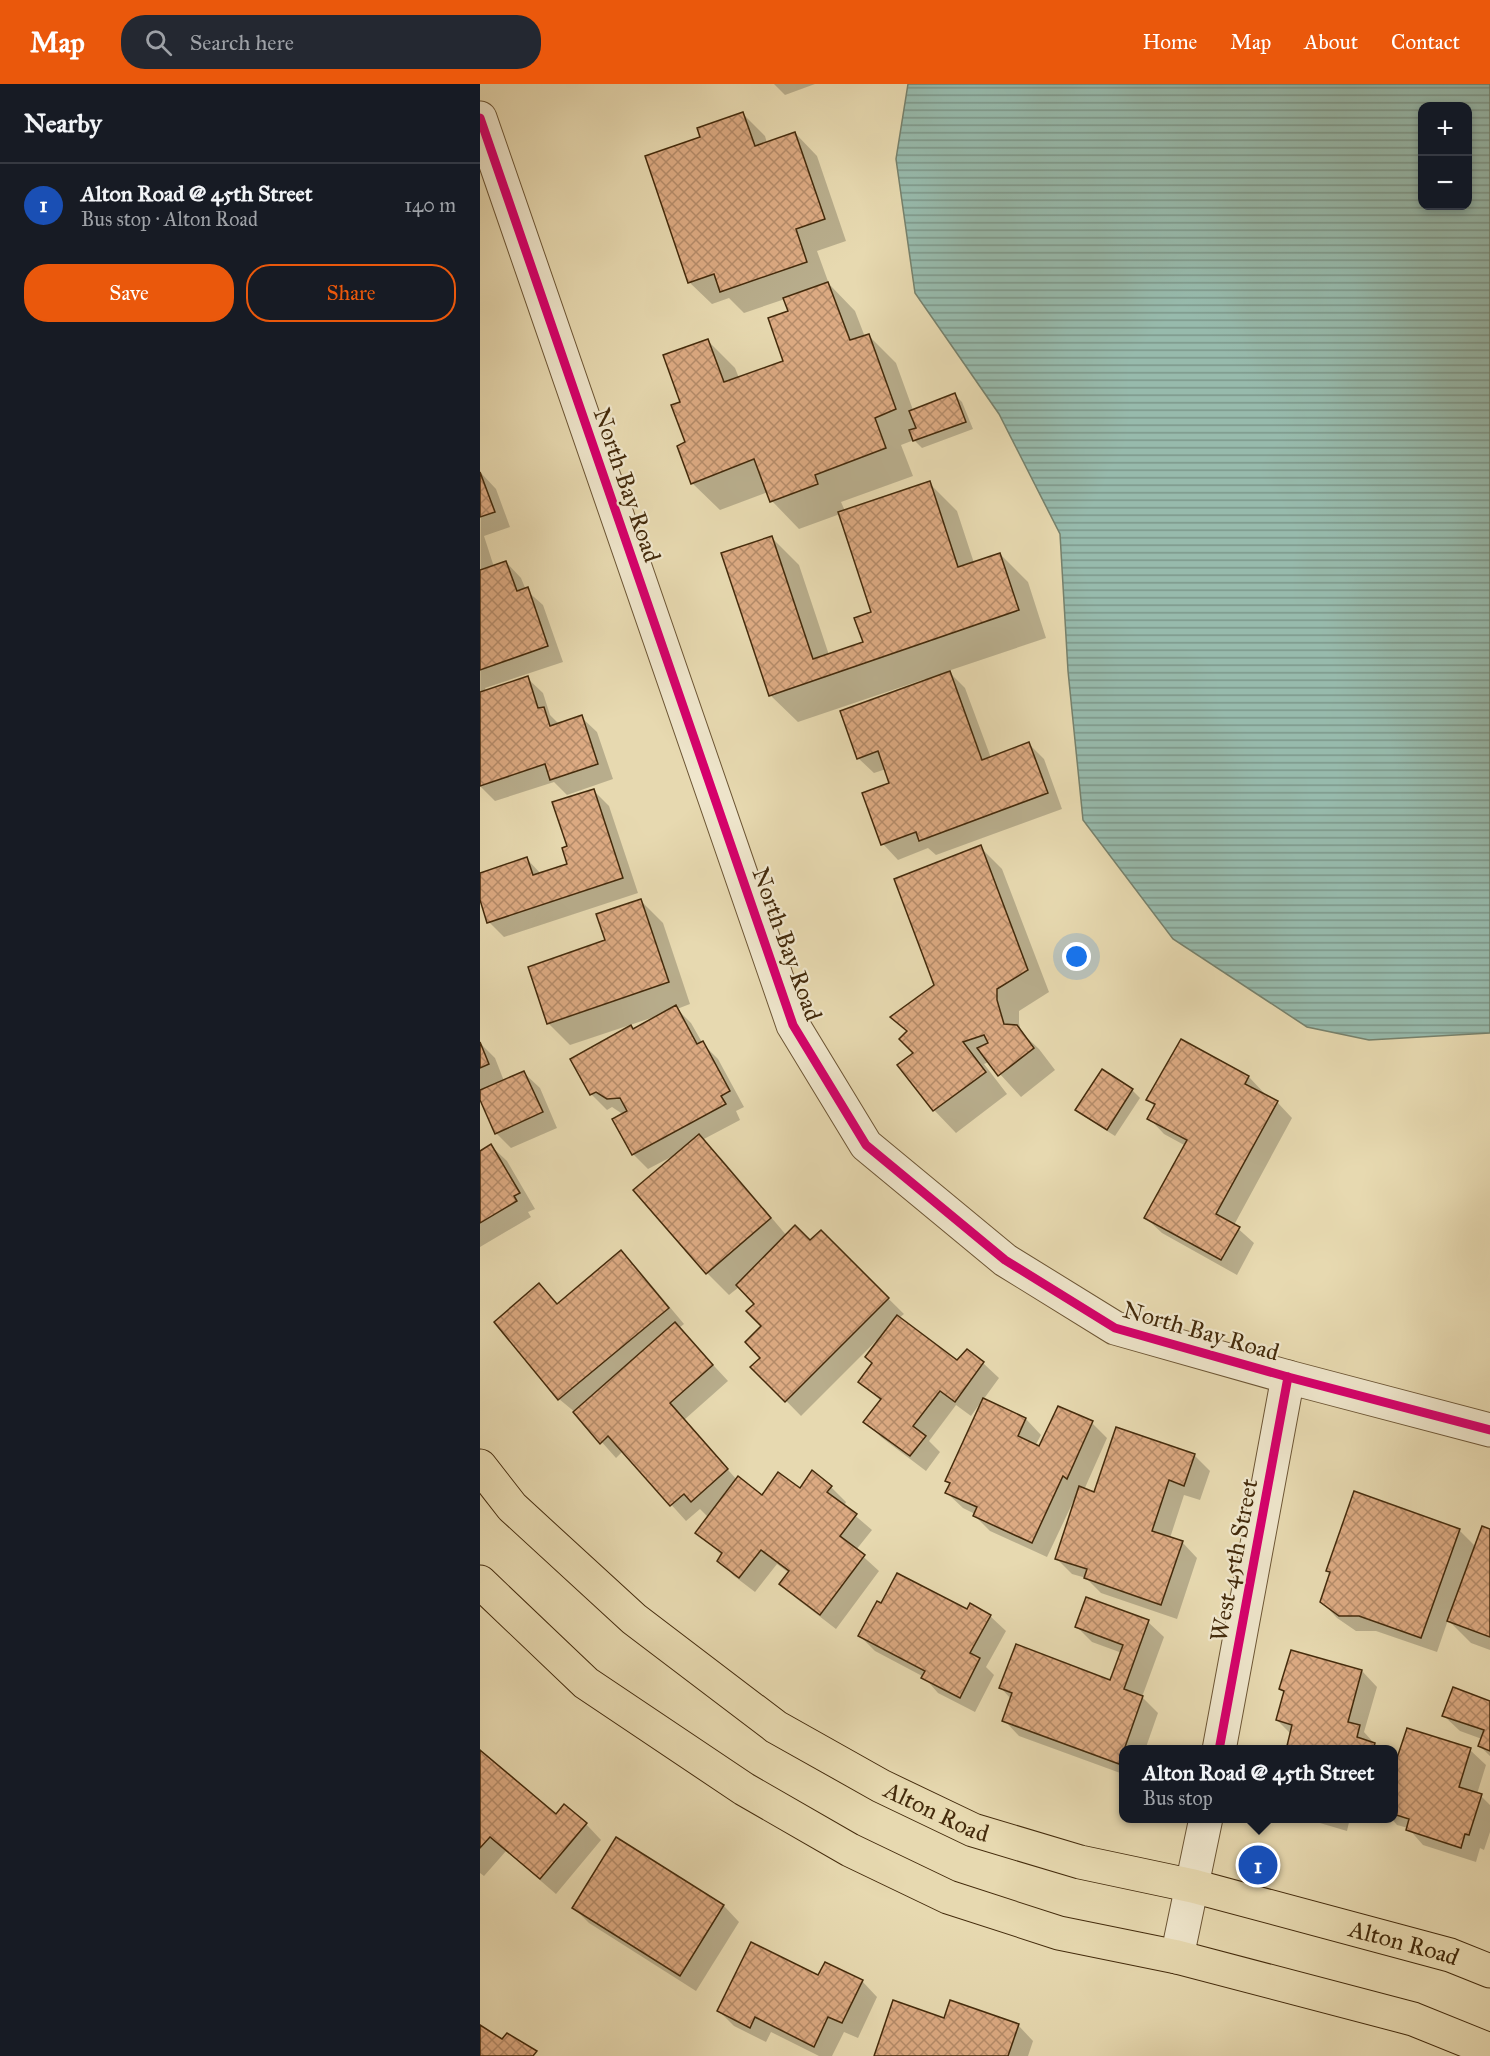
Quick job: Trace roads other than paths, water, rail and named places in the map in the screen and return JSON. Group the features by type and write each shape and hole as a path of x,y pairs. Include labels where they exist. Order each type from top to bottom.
{"main road":[{"name":"Alton Road","path":"480,1466 512,1507 634,1619 776,1727 881,1786 973,1830 1080,1862 1193,1886 1450,1955 1490,1971"},
{"path":"480,1582 586,1683 744,1789 850,1850 948,1897 1059,1933 1177,1958 1413,2019 1490,2050"}],"street":[{"name":"North Bay Road","path":"481,126 793,1026 866,1145 1005,1260 1115,1328 1288,1377 1490,1430"},
{"name":"West 45th Street","path":"1220,1745 1288,1377"},
{"path":"1177,1958 1205,1823"}],"place":[{"name":"Alton Road @ 45th Street","path":"1258,1865"}]}
